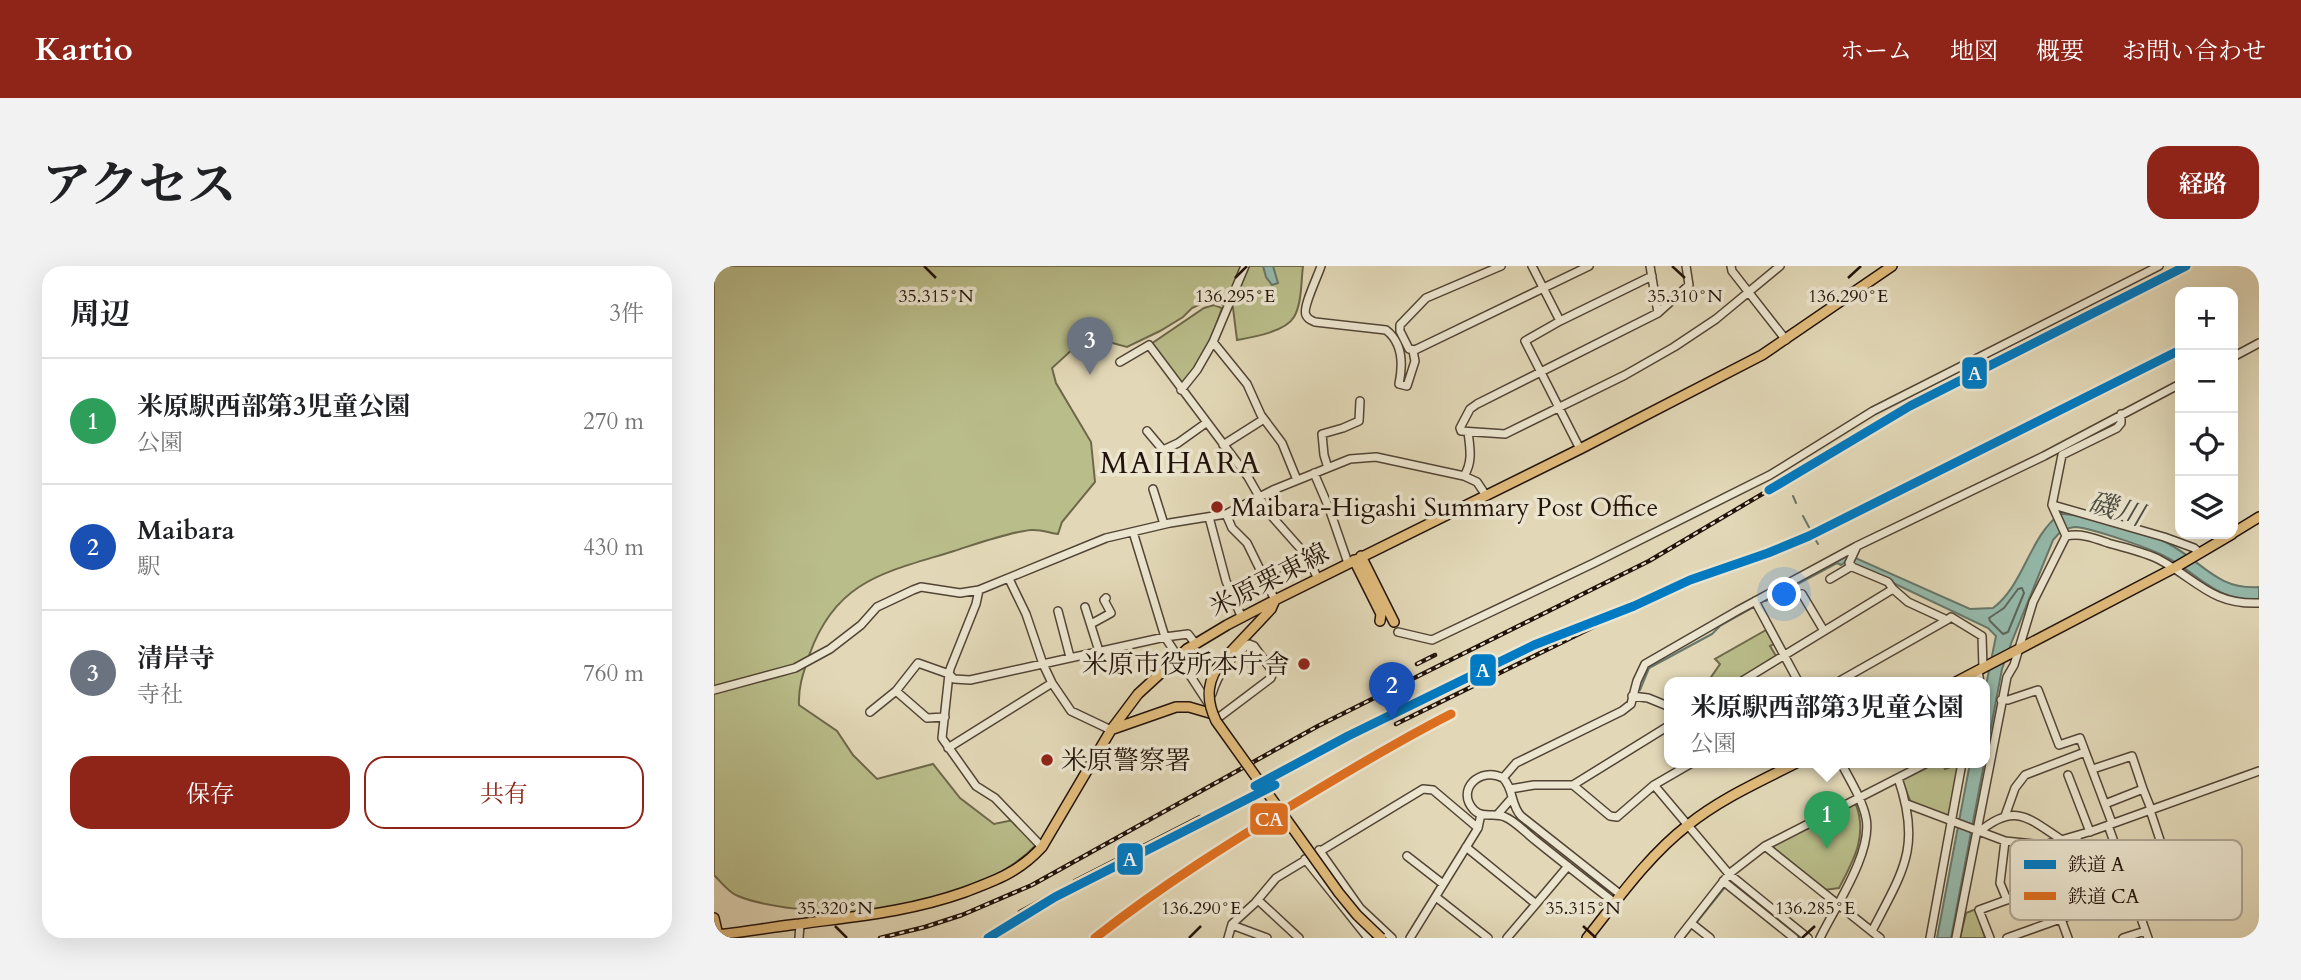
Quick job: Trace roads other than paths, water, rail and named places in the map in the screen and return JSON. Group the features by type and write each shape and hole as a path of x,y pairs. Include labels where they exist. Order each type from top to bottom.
{"main road":[{"name":"米原栗東線","path":"716,935 880,915 936,902 1007,876 1027,863 1042,847 1111,730 1138,694 1195,643 1275,600 1580,449 1762,355 1892,266"},
{"path":"2238,529 2259,517"},
{"path":"1965,677 2174,568 2222,539"},
{"path":"1354,560 1381,614 1380,621"},
{"path":"1354,560 1394,622"},
{"path":"1275,600 1214,673 1209,686 1209,700 1213,712 1339,893 1381,938"},
{"path":"1111,730 1169,708 1183,706 1213,712"},
{"path":"1587,938 1660,849 1687,825 1716,804 1786,768"},
{"path":"714,918 716,935"}],"street":[{"path":"1181,390 1197,370 1213,342 1245,266"},
{"path":"1321,266 1305,308 1306,316 1315,322 1387,330 1394,336 1401,359 1399,384 1407,386 1415,361 1413,351 1409,349 1399,328 1422,302 1501,266"},
{"path":"1532,266 1560,321"},
{"path":"1413,351 1590,266"},
{"path":"1650,266 1658,313"},
{"path":"1686,266 1689,285 1658,313 1473,407 1460,428 1461,432 1506,435 1655,359 1716,319 1780,266"},
{"path":"1731,266 1732,271 1786,340"},
{"path":"1398,632 1432,640 1525,596 1770,475 1873,411 2159,266"},
{"path":"1580,449 1525,341 1652,276"},
{"path":"1213,342 1247,384 1264,419 1282,443 1297,480"},
{"path":"2238,354 2259,343"},
{"path":"1120,362 1149,345 1248,477 1268,512 1307,556 1318,579"},
{"path":"1503,778 1516,763 1622,711 1631,704 1645,664 1857,546 2044,456 2175,387"},
{"path":"1328,468 1322,435 1359,421 1360,401"},
{"path":"1990,760 2001,700 2015,651 2033,602 2065,534 2053,507 2062,455 2117,428 2121,423 2121,414"},
{"path":"1223,445 1264,419"},
{"path":"1147,431 1163,450 1206,423"},
{"path":"1464,476 1470,458 1468,432"},
{"path":"714,690 795,668 830,649 861,625 877,607 921,587 940,592 979,590 1106,538 1164,524 1226,514 1297,480 1350,459 1376,457 1464,476 1476,482 1485,494"},
{"path":"1314,473 1354,560"},
{"path":"1153,489 1164,524"},
{"path":"2053,507 2076,510 2164,537 2194,548 2198,554"},
{"path":"1226,514 1232,528 1247,543 1275,600"},
{"path":"1209,517 1226,581 1242,618"},
{"path":"1133,532 1165,637 1238,748"},
{"path":"2065,534 2088,536 2160,560 2200,588 2224,599 2237,603 2259,603"},
{"path":"1830,579 1850,565 1857,546"},
{"path":"1263,575 1307,556"},
{"path":"1850,565 1888,582 1908,602 1947,620"},
{"path":"1009,579 1026,614 1052,683 1071,711 1111,730"},
{"path":"1749,677 1893,589"},
{"path":"979,590 948,674 942,738 976,786 995,798 1042,847"},
{"path":"1802,594 1824,631"},
{"path":"1090,624 1111,613 1104,600 1106,598"},
{"path":"1755,601 1796,677"},
{"path":"1085,607 1099,651"},
{"path":"1058,611 1070,657"},
{"path":"1847,677 1951,617 1982,636 1981,677"},
{"path":"870,712 897,691 918,663 948,674 954,679 970,680 1165,637 1188,634 1195,643"},
{"path":"1251,644 1273,675 1213,712 1216,681 1225,666 1245,646 1251,644"},
{"path":"948,748 1052,683"},
{"path":"2001,700 2038,690 2059,745 2080,738 2105,804 2115,840"},
{"path":"897,691 927,718 945,717"},
{"path":"1632,696 1648,698 1664,705"},
{"path":"1510,789 1534,785 1573,785 1664,729"},
{"path":"2129,746 2160,840"},
{"path":"2005,816 2015,788 2025,775 2085,752"},
{"path":"2093,769 2132,756"},
{"path":"1573,785 1610,816 1617,817 1654,785 1683,768"},
{"path":"1820,938 1863,852 1867,819 1844,768"},
{"path":"1679,938 1726,884 1729,874 1765,846 1917,768"},
{"path":"1930,938 1954,822 1961,768"},
{"path":"1956,938 1989,768"},
{"path":"1977,831 1992,821 2015,814 2025,817 2062,840 2259,771"},
{"path":"1493,774 1503,778 1510,789 1515,809 1521,816 1618,899 1568,866 1504,816 1481,814 1469,803 1469,787 1482,775 1493,774"},
{"path":"2068,775 2090,832"},
{"path":"1872,931 1902,874 1905,862 1910,832 1907,804 1898,778"},
{"path":"1654,785 1729,874 1808,938"},
{"path":"1228,938 1232,925 1276,878 1423,789 1433,790 1478,828"},
{"path":"2105,804 2143,789"},
{"path":"1497,815 1511,799"},
{"path":"1907,804 2010,842"},
{"path":"1410,938 1478,828 1481,814"},
{"path":"2076,836 2077,840"},
{"path":"2005,841 2000,883 2007,900"},
{"path":"1765,846 1880,938"},
{"path":"1466,847 1536,904"},
{"path":"1319,850 1360,908 1392,938"},
{"path":"1407,856 1443,884"},
{"path":"1306,859 1368,938"},
{"path":"1507,938 1568,866"},
{"path":"1726,884 1794,938"},
{"path":"1436,897 1488,938"},
{"path":"1990,938 1979,910 2010,899"},
{"path":"1258,900 1299,938"},
{"path":"2007,938 2025,935 2057,920"},
{"path":"2062,920 2068,938"},
{"path":"799,937 800,924"},
{"path":"1693,924 1710,938"},
{"path":"1232,925 1267,938"},
{"path":"2123,938 2147,934"}],"water":[{"path":"1263,266 1273,266 1278,283 1272,285"},
{"path":"2060,514 2132,529 2181,551 2221,579 2244,587 2259,587 2259,599 2244,599 2220,592 2168,558 2123,540 2076,527 2061,531 2053,540 2002,669 1990,732 1990,677 1988,677 1996,636 1988,628 1847,561 1841,565 1837,563 1766,601 1765,599 1849,555 1970,609 1993,608 2012,587 2049,524"},
{"path":"1969,768 1983,768 1951,938 1937,938"}],"waterway":[{"path":"1793,496 1796,503"},
{"path":"1803,516 1811,531"},
{"path":"1815,539 1818,544"},
{"path":"1640,690 1649,668 1712,634 1720,626 1752,608"},
{"path":"1729,883 1801,938"},
{"path":"1696,923 1725,887"},
{"path":"1684,938 1692,928"}],"railway":[{"path":"880,938 962,915 1032,885 1318,726 1649,561 1769,490"},
{"path":"1396,724 1646,601"},
{"path":"1417,664 1435,655"},
{"path":"1075,881 1200,817"},
{"path":"1020,912 1067,886"}],"rail line":[{"name":"A","path":"1769,490 1910,406 2186,266"},
{"name":"A","path":"1255,786 1348,736 1534,645 1634,606 1690,580 1809,536 2175,353"},
{"name":"CA","path":"1095,938 1172,881 1252,829 1451,714"},
{"name":"A","path":"988,938 1055,897 1275,785"}],"place":[{"name":"清岸寺","path":"1090,375"},
{"name":"Maibara-Higashi Summary Post Office","path":"1217,507"},
{"name":"米原市役所本庁舎","path":"1304,664"},
{"name":"Maibara","path":"1392,720"},
{"name":"米原警察署","path":"1047,760"},
{"name":"米原駅西部第3児童公園","path":"1827,849"}],"district":[{"name":"MAIHARA","path":"1181,463"}],"water label":[{"name":"磯川","path":"2116,509"}]}
